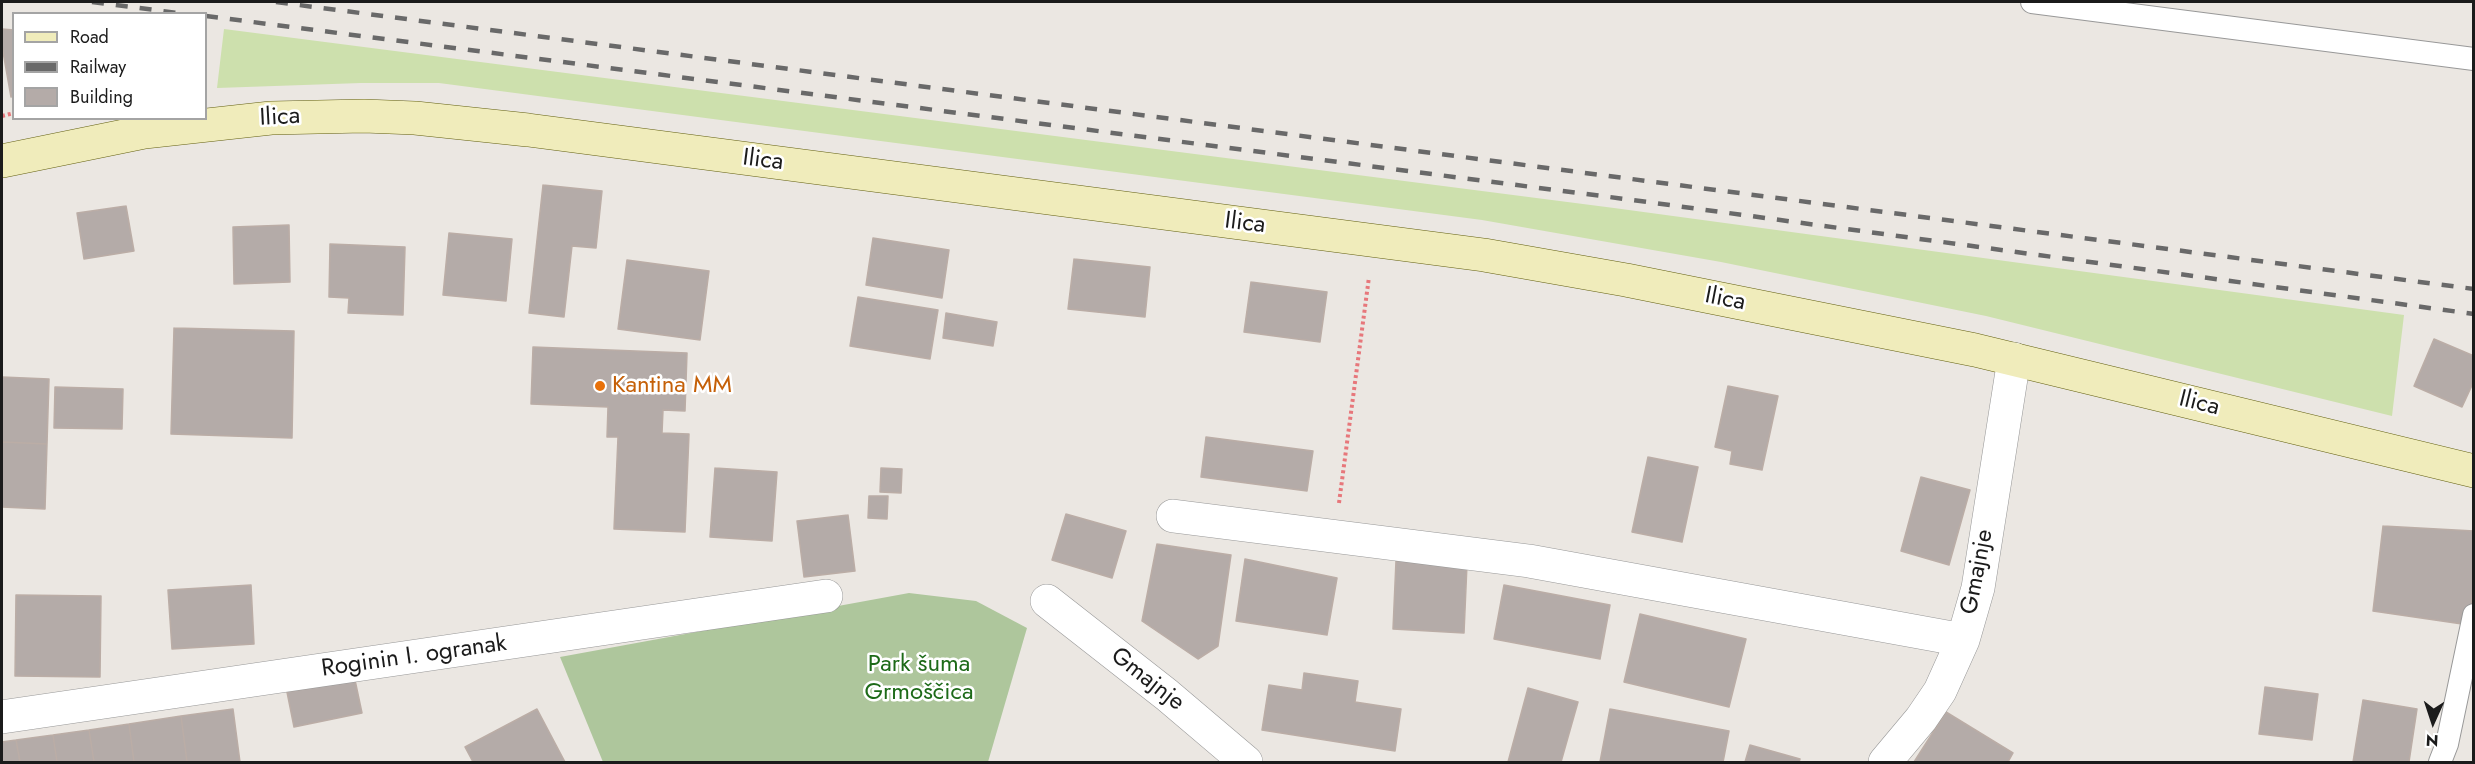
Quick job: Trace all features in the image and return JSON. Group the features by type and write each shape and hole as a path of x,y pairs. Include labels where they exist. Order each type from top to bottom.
{"main road":[{"name":"Ilica","path":"2,161 144,132 271,118 364,116 471,124 1484,255 1638,282 2014,359 2474,471"}],"street":[{"name":"Gmajnje","path":"1885,762 1922,719 1941,691 1963,640 1978,588 2014,359"},
{"path":"1173,516 1529,561 1963,640"},
{"name":"Roginin I. ogranak","path":"2,717 826,596"},
{"name":"Gmajnje","path":"1047,601 1167,695 1246,762"}],"lane":[{"path":"2032,2 2474,58"},
{"path":"2440,762 2447,744 2474,615"}],"path":[{"path":"1334,536 1369,277"}],"green space":[{"path":"224,29 1614,208 2404,315 2392,416 1986,316 1721,262 1482,220 439,83 217,88"},
{"name":"Park šuma Grmoščica","path":"909,593 976,601 1027,628 988,762 603,762 560,657"}],"building":[{"path":"2,29 12,30 11,97 2,46"},
{"path":"543,185 602,191 596,248 572,246 564,317 529,313"},
{"path":"126,206 134,251 84,259 77,213"},
{"path":"289,225 290,282 234,284 233,227"},
{"path":"449,233 512,239 506,301 443,295"},
{"path":"873,238 949,250 942,298 866,285"},
{"path":"330,244 405,247 403,315 348,313 349,298 329,297"},
{"path":"1074,259 1150,267 1145,317 1068,309"},
{"path":"627,260 709,271 700,340 618,329"},
{"path":"1251,282 1327,292 1320,342 1244,332"},
{"path":"858,297 938,310 930,359 850,346"},
{"path":"946,313 997,322 993,346 943,338"},
{"path":"174,328 294,331 292,438 171,434"},
{"path":"2434,339 2474,356 2474,381 2462,407 2414,386"},
{"path":"533,347 687,353 685,411 663,410 662,433 689,434 685,532 614,529 618,437 607,437 608,407 531,404"},
{"path":"2,377 49,379 47,444 2,442"},
{"path":"1728,386 1778,396 1762,470 1730,464 1732,451 1715,447"},
{"path":"55,387 123,389 122,429 54,428"},
{"path":"1206,437 1313,451 1307,491 1201,477"},
{"path":"2,442 47,444 45,509 2,507"},
{"path":"1648,457 1698,467 1682,542 1632,532"},
{"path":"715,468 777,472 772,541 710,537"},
{"path":"881,468 902,469 901,493 880,492"},
{"path":"1921,477 1970,490 1949,565 1901,551"},
{"path":"869,496 888,496 887,519 868,518"},
{"path":"1066,514 1126,531 1112,578 1052,560"},
{"path":"848,515 855,571 804,577 797,521"},
{"path":"2383,526 2474,531 2474,578 2469,625 2373,611"},
{"path":"1157,544 1231,555 1218,646 1198,659 1142,621"},
{"path":"1245,559 1337,578 1327,635 1236,621"},
{"path":"1396,561 1467,564 1464,633 1393,629"},
{"path":"251,585 254,644 172,649 168,590"},
{"path":"1504,585 1610,605 1600,659 1494,639"},
{"path":"16,595 101,596 100,677 15,676"},
{"path":"1640,614 1746,639 1729,707 1624,682"},
{"path":"1304,673 1358,681 1355,702 1401,709 1395,751 1262,730 1269,685 1302,690"},
{"path":"355,680 362,713 294,727 287,692"},
{"path":"2265,687 2318,694 2312,740 2259,734"},
{"path":"1528,688 1578,702 1561,762 1508,762"},
{"path":"2363,700 2417,709 2409,762 2353,762"},
{"path":"233,709 240,762 187,762 181,716"},
{"path":"537,709 565,762 473,762 465,747"},
{"path":"1610,709 1729,731 1723,762 1600,762"},
{"path":"1946,712 2013,753 2008,762 1914,762"},
{"path":"181,716 187,762 134,762 129,724"},
{"path":"129,724 134,762 94,762 89,730"},
{"path":"89,730 94,762 57,762 53,735"},
{"path":"53,735 57,762 20,762 16,740"},
{"path":"16,740 20,762 2,762 2,742"},
{"path":"1750,745 1800,759 1799,762 1745,762"}],"railway":[{"path":"92,2 170,12"},
{"path":"276,2 2474,289"},
{"path":"207,16 1625,199 2474,314"}],"place":[{"name":"Kantina MM","path":"600,386"}]}
